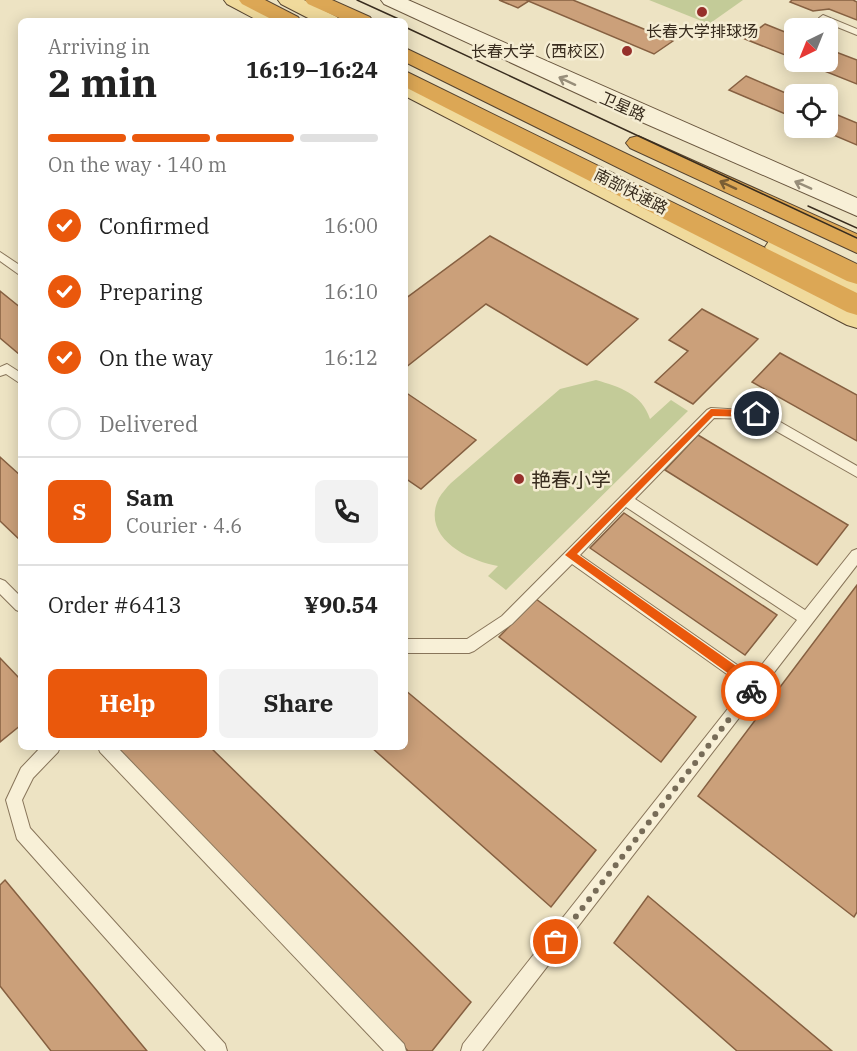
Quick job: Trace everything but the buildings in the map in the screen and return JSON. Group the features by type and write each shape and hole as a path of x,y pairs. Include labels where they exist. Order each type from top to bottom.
{"highway":[{"path":"249,0 285,18"},
{"path":"296,0 333,18"},
{"path":"315,0 356,18"},
{"path":"408,40 511,85 857,244"},
{"name":"南部快速路","path":"408,55 857,275"},
{"name":"南部快速路","path":"408,80 857,305"}],"main road":[{"path":"234,0 269,18"},
{"path":"288,0 324,18"},
{"name":"卫星路","path":"391,0 857,208"},
{"path":"408,61 857,286"},
{"path":"408,89 857,318"}],"lane":[{"path":"838,24 857,32"},
{"path":"0,256 18,270"},
{"path":"0,372 7,368 18,377"},
{"path":"408,646 469,646 507,620 711,412 757,414 857,472"},
{"path":"624,500 807,618"},
{"path":"570,555 755,686"},
{"path":"470,1051 857,555"},
{"path":"0,585 18,603"},
{"path":"49,750 27,773 14,800 23,833 218,1051"},
{"path":"109,750 397,1051"}],"green space":[{"name":"长春大学排球场","path":"649,0 743,0 709,24"},
{"path":"596,380 622,389 636,398 642,403 650,419 671,400 688,411 506,590 488,576 498,566 461,553 441,535 436,524 435,512 439,498 451,483 560,389"}],"tram line":[{"path":"357,0 396,18"},
{"path":"408,28 857,238"},
{"path":"808,206 857,228"}],"way so far":[{"path":"556,942 751,691"}],"place":[{"name":"长春大学排球场","path":"702,12"},
{"name":"长春大学（西校区）","path":"627,51"},
{"name":"艳春小学","path":"519,479"}],"route":[{"path":"751,691 755,686 570,555 711,412 757,414"}]}
